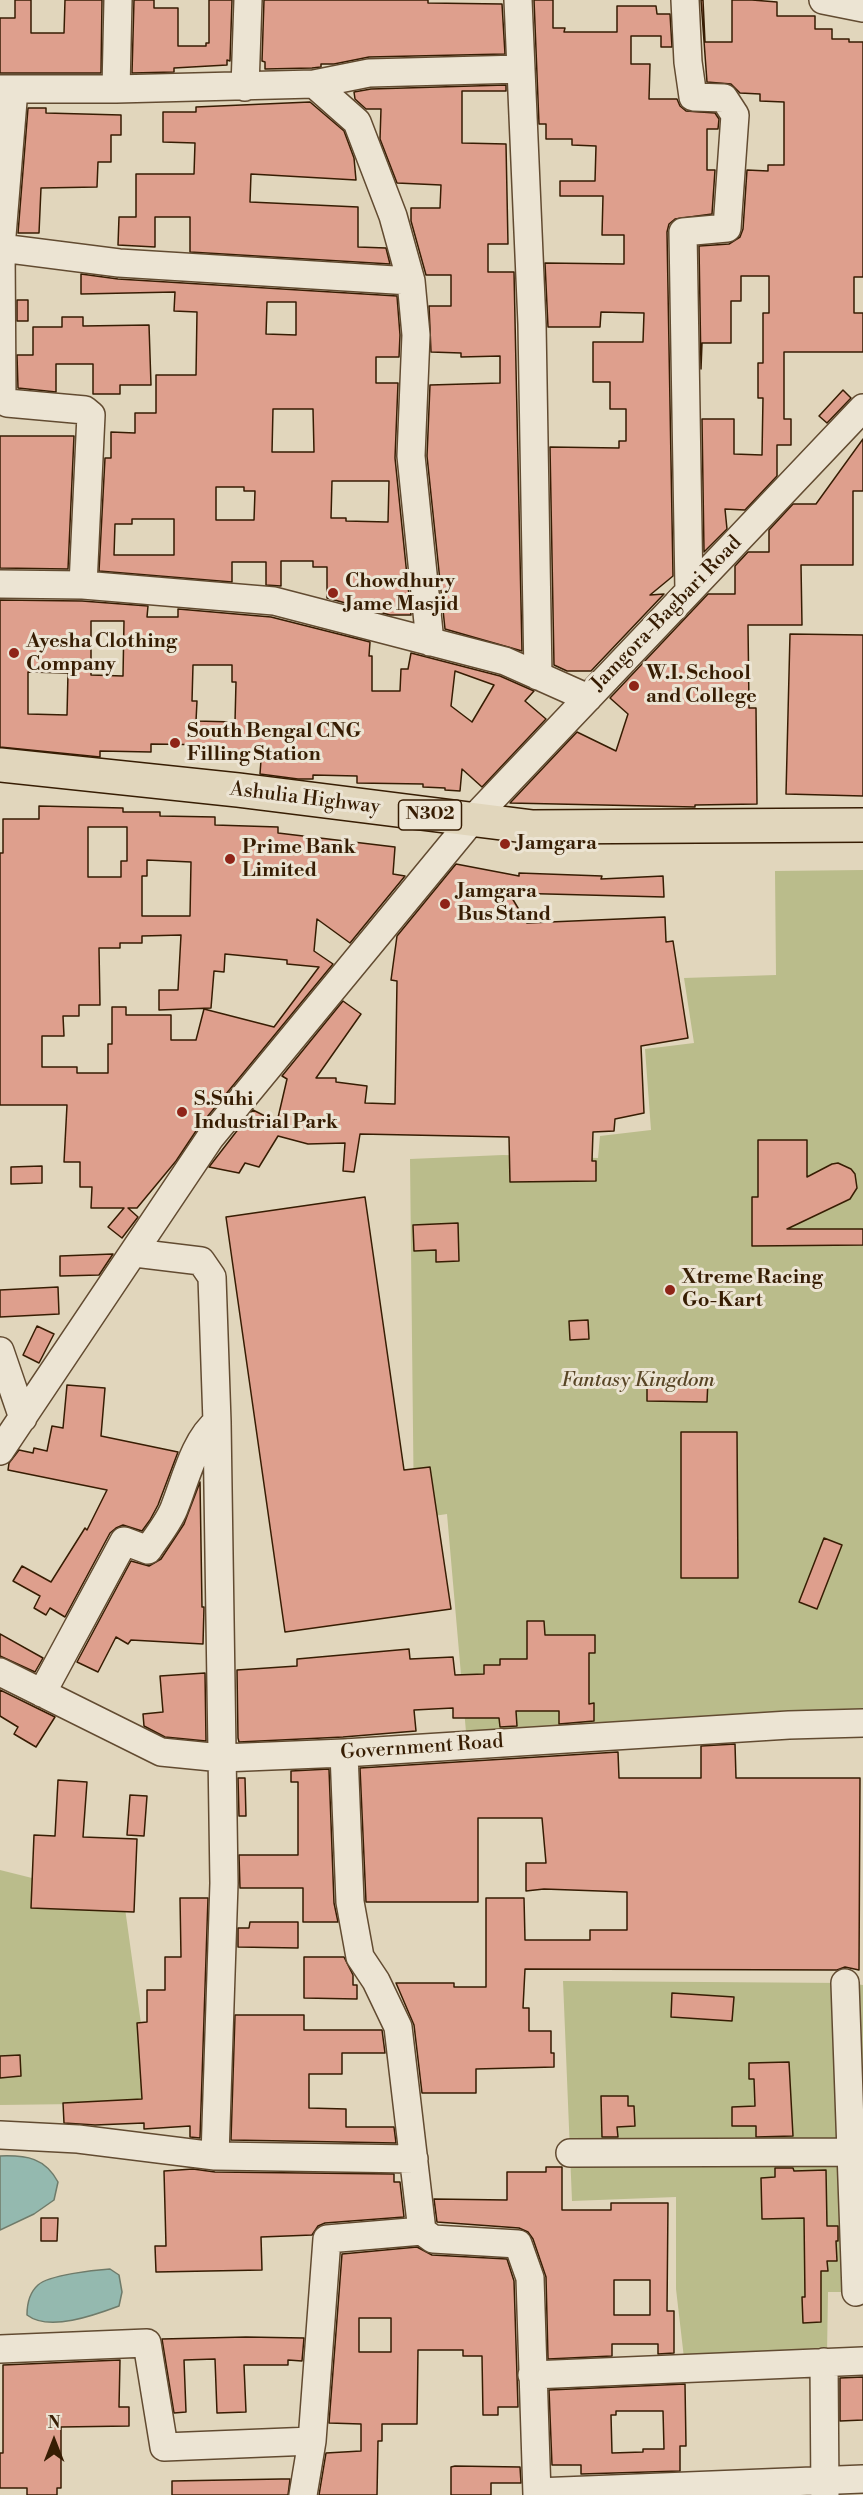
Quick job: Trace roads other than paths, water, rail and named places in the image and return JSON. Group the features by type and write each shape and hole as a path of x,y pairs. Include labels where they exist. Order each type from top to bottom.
{"highway":[{"name":"Ashulia Highway","path":"0,765 238,790 533,827 863,825"}],"street":[{"path":"116,89 118,0"},
{"path":"245,87 248,0"},
{"path":"518,0 532,324 538,676"},
{"path":"685,0 688,62 693,97 724,98 735,115 728,228 683,232 689,591"},
{"path":"823,0 863,8"},
{"path":"84,585 91,415 85,410 7,403 2,400 1,248 7,89 245,87 314,84 369,73 521,69"},
{"path":"314,84 357,122 393,216 411,280 416,335 411,456 430,642"},
{"path":"1,248 119,263 411,280"},
{"name":"Jamgora-Bagbari Road","path":"0,1451 210,1138 472,820 863,408"},
{"path":"0,584 84,585 274,601 505,661 588,698"},
{"path":"135,1253 201,1261 212,1277 217,1422 224,1882 215,2156"},
{"path":"0,1351 4,1376 23,1418"},
{"path":"42,1693 124,1541 148,1550 175,1508 194,1456 211,1426 217,1422"},
{"name":"Government Road","path":"0,1672 161,1752 222,1758 344,1753 789,1725 863,1723"},
{"path":"344,1753 350,1902 360,1956 376,1981 398,2027 422,2231"},
{"path":"845,1983 856,2292"},
{"path":"0,2135 78,2139 215,2156 414,2159"},
{"path":"570,2153 850,2152"},
{"path":"303,2495 312,2441 327,2239 422,2231 433,2239 518,2244 530,2278 537,2494 825,2487 863,2479"},
{"path":"0,2349 147,2343 164,2447 312,2441"},
{"path":"532,2374 863,2361"},
{"path":"824,2362 825,2487"}],"water":[{"path":"0,2156 27,2157 41,2163 58,2182 54,2200 34,2214 0,2230"},
{"path":"110,2269 119,2275 122,2292 119,2306 85,2317 59,2322 36,2320 27,2315 31,2295 35,2288 44,2281 72,2274"}],"place":[{"name":"Chowdhury Jame Masjid","path":"333,593"},
{"name":"Ayesha Clothing Company","path":"14,653"},
{"name":"W.I. School and College","path":"634,686"},
{"name":"South Bengal CNG Filling Station","path":"175,743"},
{"name":"Jamgara","path":"505,844"},
{"name":"Prime Bank Limited","path":"230,859"},
{"name":"Jamgara Bus Stand","path":"445,904"},
{"name":"S.Suhi Industrial Park","path":"182,1112"},
{"name":"Xtreme Racing Go-Kart","path":"670,1290"}],"park label":[{"name":"Fantasy Kingdom","path":"638,1381"}]}
